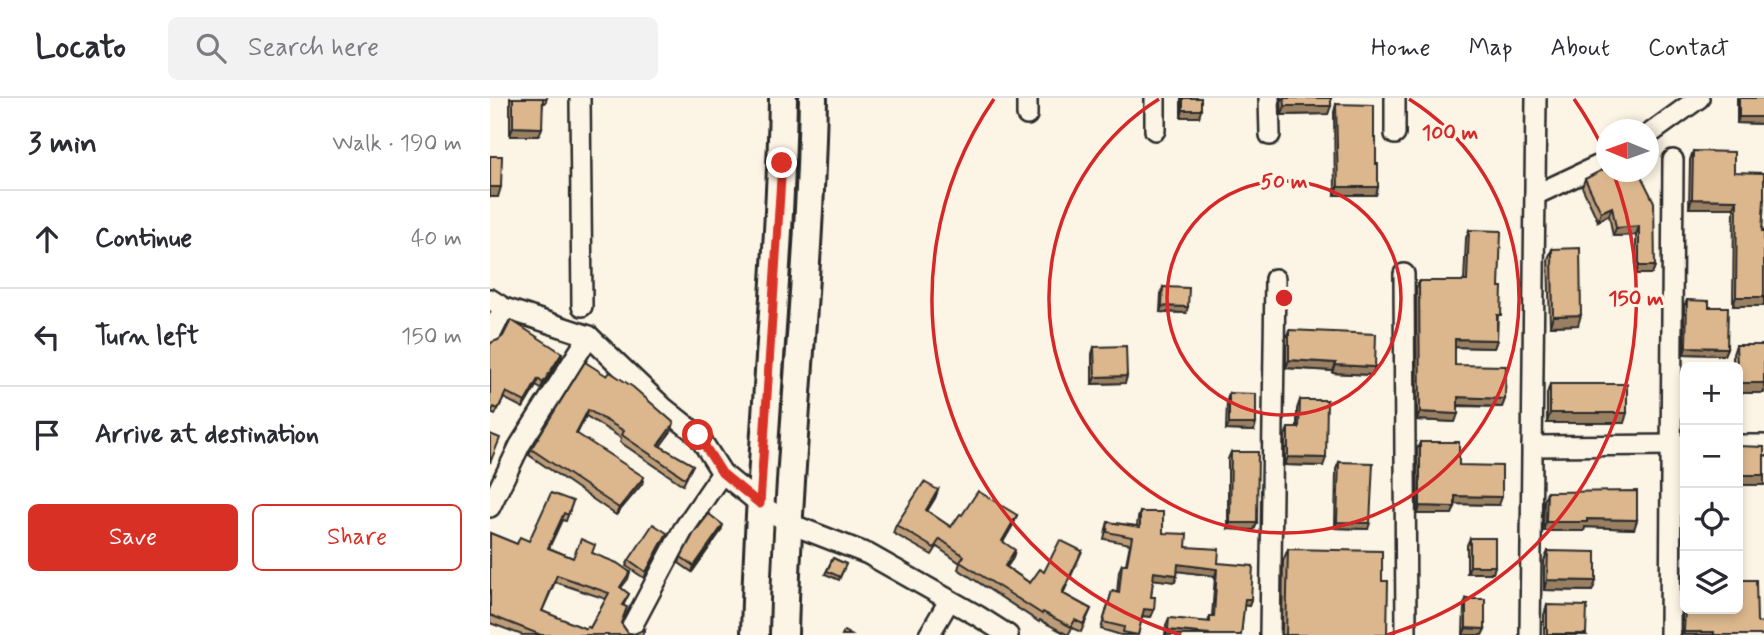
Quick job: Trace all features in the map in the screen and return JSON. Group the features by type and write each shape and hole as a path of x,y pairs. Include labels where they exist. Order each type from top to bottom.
{"main road":[{"path":"755,635 760,504 782,163 783,98"},
{"path":"784,635 788,523 812,164 813,98"}],"street":[{"path":"580,98 582,306"},
{"path":"1155,98 1155,130"},
{"path":"1269,98 1270,135"},
{"path":"1395,98 1395,134"},
{"path":"1530,635 1536,98"},
{"path":"1659,127 1699,98"},
{"path":"1670,635 1679,445 1673,160"},
{"path":"1535,195 1596,167"},
{"path":"1404,274 1406,635"},
{"path":"1270,635 1275,279"},
{"path":"490,336 497,304 589,336 664,408 698,435 722,473 760,504 788,523 868,554 1008,635"},
{"path":"490,507 520,445 589,336"},
{"path":"1532,446 1679,445"},
{"path":"1743,445 1764,445"},
{"path":"631,628 683,530 722,473"},
{"path":"929,635 948,601"}],"building":[{"path":"513,98 543,98 542,128 513,127"},
{"path":"1183,98 1201,98 1201,110 1183,110"},
{"path":"1284,98 1331,98 1331,106 1285,106"},
{"path":"1739,98 1764,98 1764,117 1739,117"},
{"path":"1336,104 1374,105 1378,187 1338,187"},
{"path":"1693,151 1734,152 1734,172 1764,173 1764,297 1736,297 1737,200 1692,199"},
{"path":"490,156 502,156 501,187 490,187"},
{"path":"1596,173 1596,182 1644,182 1654,202 1655,266 1639,266 1639,226 1616,228 1612,207 1601,212 1585,179"},
{"path":"1469,230 1501,231 1501,315 1497,315 1497,340 1455,339 1455,365 1506,366 1505,399 1458,397 1458,414 1420,412 1419,281 1467,281"},
{"path":"1580,248 1581,315 1553,316 1552,249"},
{"path":"1163,287 1189,288 1188,307 1162,306"},
{"path":"1687,300 1709,301 1709,307 1728,307 1727,348 1686,347"},
{"path":"511,320 562,353 543,383 538,379 525,402 506,392 498,409 494,407 490,414 490,345 503,336"},
{"path":"1289,330 1376,334 1375,367 1289,360"},
{"path":"1736,345 1764,345 1764,383 1743,383 1743,362 1737,362"},
{"path":"1126,346 1127,376 1095,377 1094,347"},
{"path":"585,362 607,376 610,372 633,387 674,423 658,445 693,465 685,478 622,435 624,431 588,410 576,433 644,477 619,508 531,449"},
{"path":"1550,384 1627,384 1627,413 1550,413"},
{"path":"1229,393 1256,394 1256,424 1229,424"},
{"path":"1300,400 1327,400 1326,458 1288,457 1288,428 1299,428"},
{"path":"490,434 500,438 490,463"},
{"path":"1420,442 1459,442 1459,465 1502,466 1502,497 1455,496 1455,507 1420,506"},
{"path":"1743,446 1764,447 1764,475 1743,475"},
{"path":"1231,452 1258,452 1257,523 1230,523"},
{"path":"1339,462 1373,463 1370,523 1337,522"},
{"path":"924,482 938,490 926,510 951,527 978,491 1017,515 1002,541 1015,550 1005,566 1030,583 1040,569 1044,572 1060,540 1082,551 1062,593 1091,609 1083,624 1075,620 1071,627 1043,612 1042,614 960,562 964,556 940,539 934,548 896,525"},
{"path":"1637,491 1637,520 1546,522 1547,492"},
{"path":"551,493 573,501 568,515 564,513 548,548 573,558 581,539 595,545 592,553 617,563 630,572 620,587 629,594 622,605 627,607 621,623 628,633 634,634 645,629 642,635 541,635 490,615 490,533 517,544 520,537 529,541","holes":["557,575 609,593 590,628 587,626 586,629 542,611"]},
{"path":"1140,512 1163,512 1163,533 1187,534 1186,547 1219,549 1218,563 1253,566 1251,599 1245,599 1241,635 1209,635 1168,630 1169,618 1210,622 1210,616 1214,616 1217,569 1178,564 1177,575 1154,572 1151,597 1155,597 1154,610 1144,609 1138,635 1123,632 1124,627 1103,622 1112,591 1119,593 1122,564 1127,564 1132,537 1107,532 1108,522 1140,527"},
{"path":"709,514 723,525 694,566 681,557 694,533"},
{"path":"653,524 667,533 646,572 629,560"},
{"path":"1470,538 1495,538 1495,566 1470,566"},
{"path":"1288,549 1382,551 1382,581 1388,581 1387,635 1286,635"},
{"path":"1548,551 1596,552 1596,581 1547,580"},
{"path":"833,558 846,564 840,577 827,571"},
{"path":"1743,580 1756,580 1757,622 1764,623 1764,635 1684,632 1685,614 1743,614"},
{"path":"1466,599 1485,599 1485,629 1466,628"},
{"path":"1547,605 1587,606 1586,634 1547,634"}],"route":[{"path":"698,435 722,473 760,504 782,163"}]}
